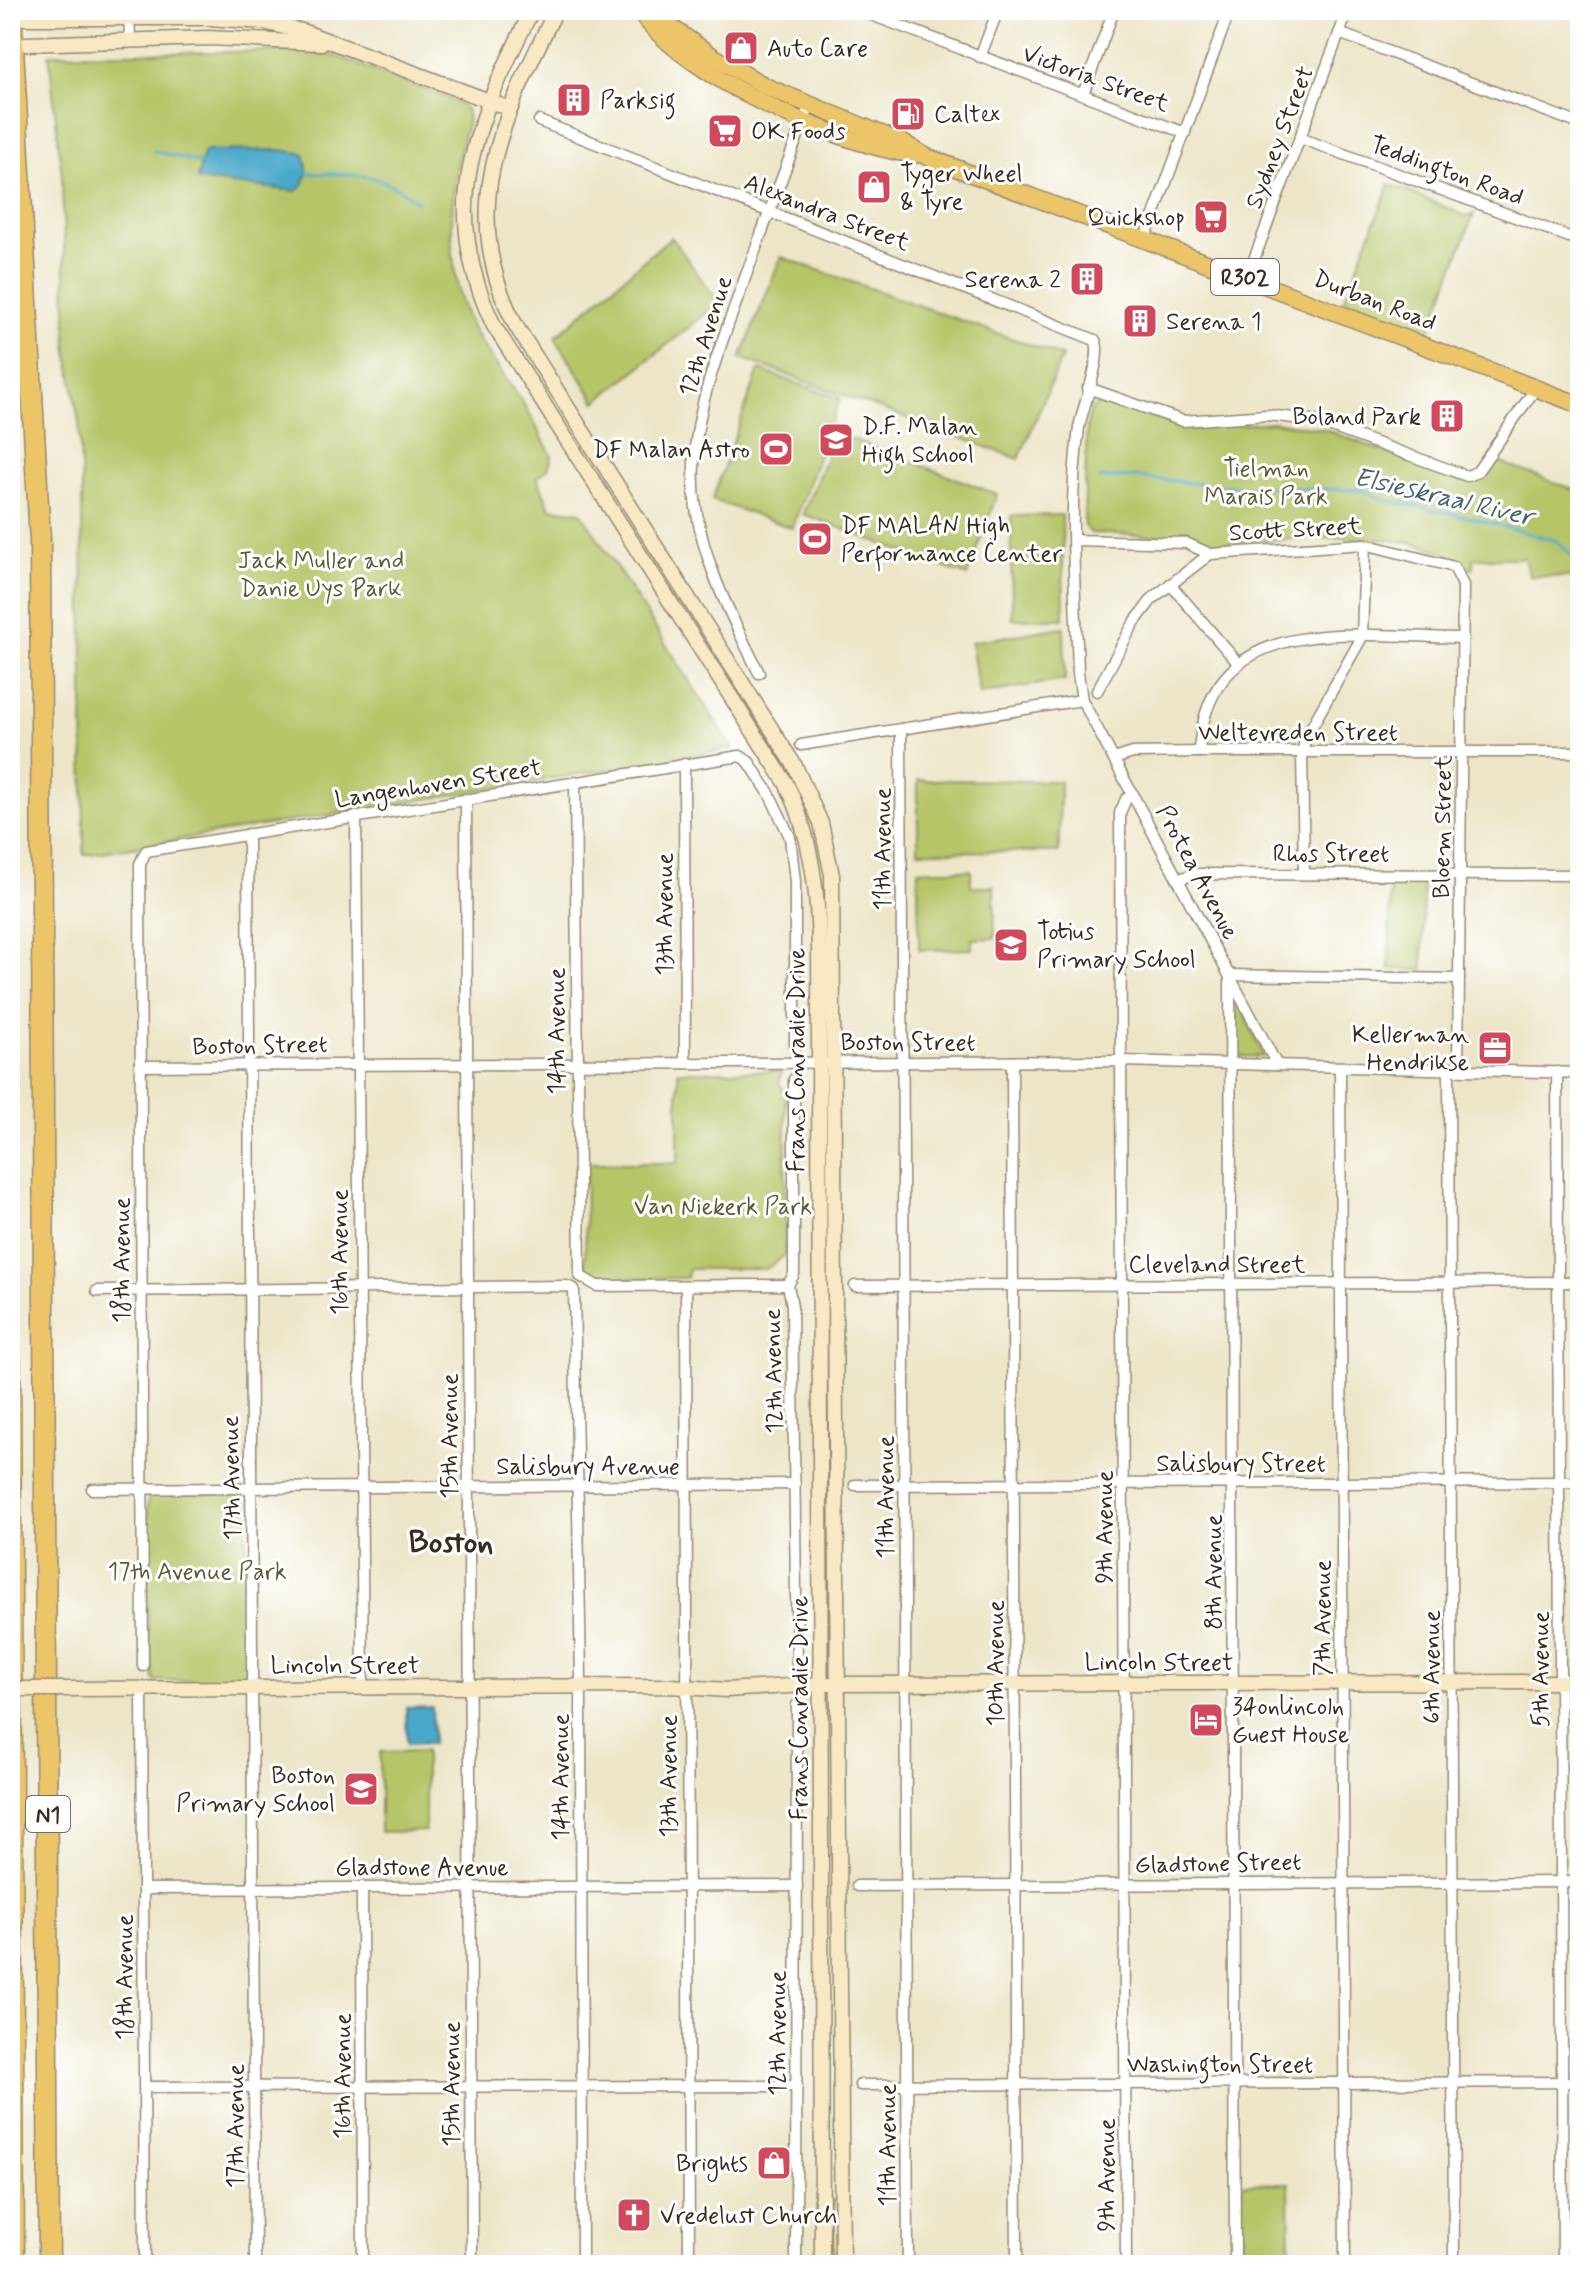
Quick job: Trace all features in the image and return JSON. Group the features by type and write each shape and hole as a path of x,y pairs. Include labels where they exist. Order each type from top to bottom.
{"highway":[{"path":"16,14 28,308"},
{"name":"N1","path":"10,137 28,308 40,540 49,2265"},
{"name":"N1","path":"10,1349 14,2265"},
{"path":"48,2073 63,2265"}],"main road":[{"name":"Frans Conradie Drive","path":"532,10 487,100 466,182 469,250 484,303 494,326 791,795 810,848 816,887 822,2265"},
{"name":"Frans Conradie Drive","path":"556,10 508,108 492,163 486,225 493,274 516,326 806,787 821,823 832,875 836,1062 842,2265"},
{"name":"Durban Road","path":"641,11 658,18 806,114 903,143 927,157 1580,405"},
{"path":"16,14 129,14 263,22 302,31 329,44 508,108"},
{"path":"26,44 208,38 329,44"},
{"name":"Lincoln Street","path":"10,1689 1580,1682"}],"street":[{"name":"Victoria Street","path":"858,10 879,14 980,57 1185,133"},
{"path":"980,57 998,10"},
{"path":"1083,94 1114,10"},
{"path":"1145,239 1230,10"},
{"name":"Sydney Street","path":"1247,278 1348,10"},
{"path":"129,14 130,40"},
{"path":"1339,33 1580,124"},
{"name":"12th Avenue","path":"759,673 721,597 711,569 696,507 697,426 707,386 806,114"},
{"name":"Alexandra Street","path":"539,121 1083,333 1099,345 1088,388"},
{"name":"Teddington Road","path":"1300,138 1580,241"},
{"path":"801,745 1082,700 1078,673 1075,462 1088,388 1192,422 1267,415 1312,420 1467,476 1477,472 1536,388"},
{"name":"Scott Street","path":"1075,540 1186,543 1210,554 1365,544 1445,561 1454,567 1463,585"},
{"path":"1304,873 1302,752 1311,728 1362,637 1365,544"},
{"name":"Scott Street","path":"1097,691 1134,623 1170,584 1210,554"},
{"path":"1170,584 1238,663"},
{"name":"Bloem Street","path":"1454,1070 1461,874 1463,585"},
{"path":"1199,752 1202,721 1209,699 1238,663 1257,650 1290,639 1463,638"},
{"name":"Protea Avenue","path":"1082,700 1277,1065"},
{"name":"11th Avenue","path":"901,729 908,2265"},
{"name":"Weltevreden Street","path":"1114,759 1133,753 1199,752 1580,752"},
{"name":"Langenhoven Street","path":"142,855 150,849 742,757 749,762 781,813 793,852 795,1048"},
{"name":"13th Avenue","path":"684,764 685,1063"},
{"name":"14th Avenue","path":"575,781 578,1266 583,1280 597,1286 686,1286"},
{"name":"9th Avenue","path":"1126,2265 1120,813 1126,799 1133,794"},
{"name":"15th Avenue","path":"466,799 472,2265"},
{"name":"16th Avenue","path":"356,817 363,1688"},
{"name":"17th Avenue","path":"248,834 255,2265"},
{"name":"18th Avenue","path":"142,855 143,1666"},
{"name":"Rhos Street","path":"1179,879 1195,874 1580,875"},
{"path":"1230,975 1459,979"},
{"name":"8th Avenue","path":"1230,975 1235,2265"},
{"name":"Boston Street","path":"140,1066 1121,1061 1580,1073"},
{"name":"10th Avenue","path":"1012,1062 1017,2265"},
{"name":"7th Avenue","path":"1340,1067 1345,2265"},
{"name":"6th Avenue","path":"1454,1070 1450,1283 1454,2265"},
{"name":"5th Avenue","path":"1557,1072 1563,2265"},
{"name":"12th Avenue","path":"794,1079 794,1268 788,1285 792,1306 797,1666"},
{"name":"Cleveland Street","path":"855,1286 1580,1282"},
{"path":"686,1286 788,1285"},
{"name":"14th Avenue","path":"469,1287 567,1286 574,1289 582,2265"},
{"name":"13th Avenue","path":"686,1286 689,2265"},
{"path":"97,1291 469,1287"},
{"name":"Salisbury Street","path":"855,1485 1580,1482"},
{"name":"Salisbury Avenue","path":"92,1489 795,1484"},
{"name":"18th Avenue","path":"142,1688 145,2265"},
{"name":"12th Avenue","path":"796,2265 797,1705"},
{"name":"Gladstone Street","path":"857,1886 1580,1882"},
{"name":"Gladstone Avenue","path":"144,1889 797,1886"},
{"name":"16th Avenue","path":"362,1887 363,2265"},
{"name":"Washington Street","path":"860,2085 1580,2082"},
{"path":"145,2087 797,2086"}],"green space":[{"name":"Jack Muller and Danie Uys Park","path":"302,51 338,57 455,101 466,109 468,121 456,172 452,227 457,282 464,308 474,331 526,408 552,456 548,469 537,477 550,508 581,512 733,749 84,855 82,489 79,423 67,344 62,176 49,54"},
{"path":"1390,184 1466,216 1474,214 1429,332 1344,300"},
{"path":"671,237 719,303 596,402 555,337"},
{"path":"781,257 1062,356 1019,459 741,358"},
{"name":"DF Malan Astro","path":"759,370 840,398 792,528 712,500"},
{"name":"Tielman Marais Park","path":"1103,401 1178,426 1199,428 1273,422 1324,429 1465,482 1483,477 1497,461 1580,492 1580,585 1577,586 1577,577 1530,576 1524,558 1474,558 1473,569 1464,569 1447,554 1419,545 1385,540 1308,538 1215,544 1203,538 1091,533 1084,525 1087,425 1091,409"},
{"path":"836,433 997,494 967,576 803,514"},
{"path":"1062,515 1064,619 1012,619 1011,516"},
{"path":"1064,627 1065,680 979,694 971,642"},
{"path":"918,780 1060,781 1059,852 918,851"},
{"path":"918,870 971,870 971,886 994,886 995,938 972,939 972,949 919,950"},
{"path":"1423,882 1423,970 1389,969 1390,883"},
{"path":"1236,1004 1240,1004 1264,1057 1238,1056 1236,1053"},
{"name":"Van Niekerk Park","path":"678,1071 782,1071 779,1084 786,1092 785,1255 766,1269 689,1269 687,1278 593,1278 585,1268 586,1163 678,1163"},
{"name":"17th Avenue Park","path":"154,1493 237,1494 246,1502 247,1673 243,1680 154,1681 148,1637 148,1498"},
{"path":"425,1751 425,1831 380,1832 380,1752"},
{"path":"1289,2183 1290,2265 1242,2265 1242,2184"},
{"path":"829,2200 834,2200 834,2265 828,2265"}],"water":[{"path":"281,150 304,154 307,174 297,191 197,180 204,151"},
{"path":"432,1707 433,1743 407,1744 406,1708"}],"waterway":[{"name":"Elsieskraal River","path":"154,151 201,163"},
{"name":"Elsieskraal River","path":"307,173 378,179 418,202"},
{"name":"Elsieskraal River","path":"1099,479 1137,477 1221,486 1363,490 1385,500 1468,517 1557,541 1580,563"}],"place":[{"name":"Auto Care","path":"741,48"},
{"name":"Parksig","path":"574,100"},
{"name":"Caltex","path":"908,114"},
{"name":"OK Foods","path":"725,131"},
{"name":"Tyger Wheel & Tyre","path":"874,187"},
{"name":"Quickshop","path":"1211,217"},
{"name":"Serena 2","path":"1087,279"},
{"name":"Serena 1","path":"1140,321"},
{"name":"Boland Park","path":"1447,416"},
{"name":"D.F. Malan High School","path":"836,440"},
{"name":"DF Malan Astro","path":"776,449"},
{"name":"DF MALAN High Performance Center","path":"815,539"},
{"name":"Totius Primary School","path":"1011,945"},
{"name":"Kellerman Hendrikse","path":"1495,1048"},
{"name":"34onlincoln Guest House","path":"1206,1720"},
{"name":"Boston Primary School","path":"361,1789"},
{"name":"Brights","path":"774,2163"},
{"name":"Vredelust Church","path":"634,2215"}],"district":[{"name":"Boston","path":"451,1541"}]}
